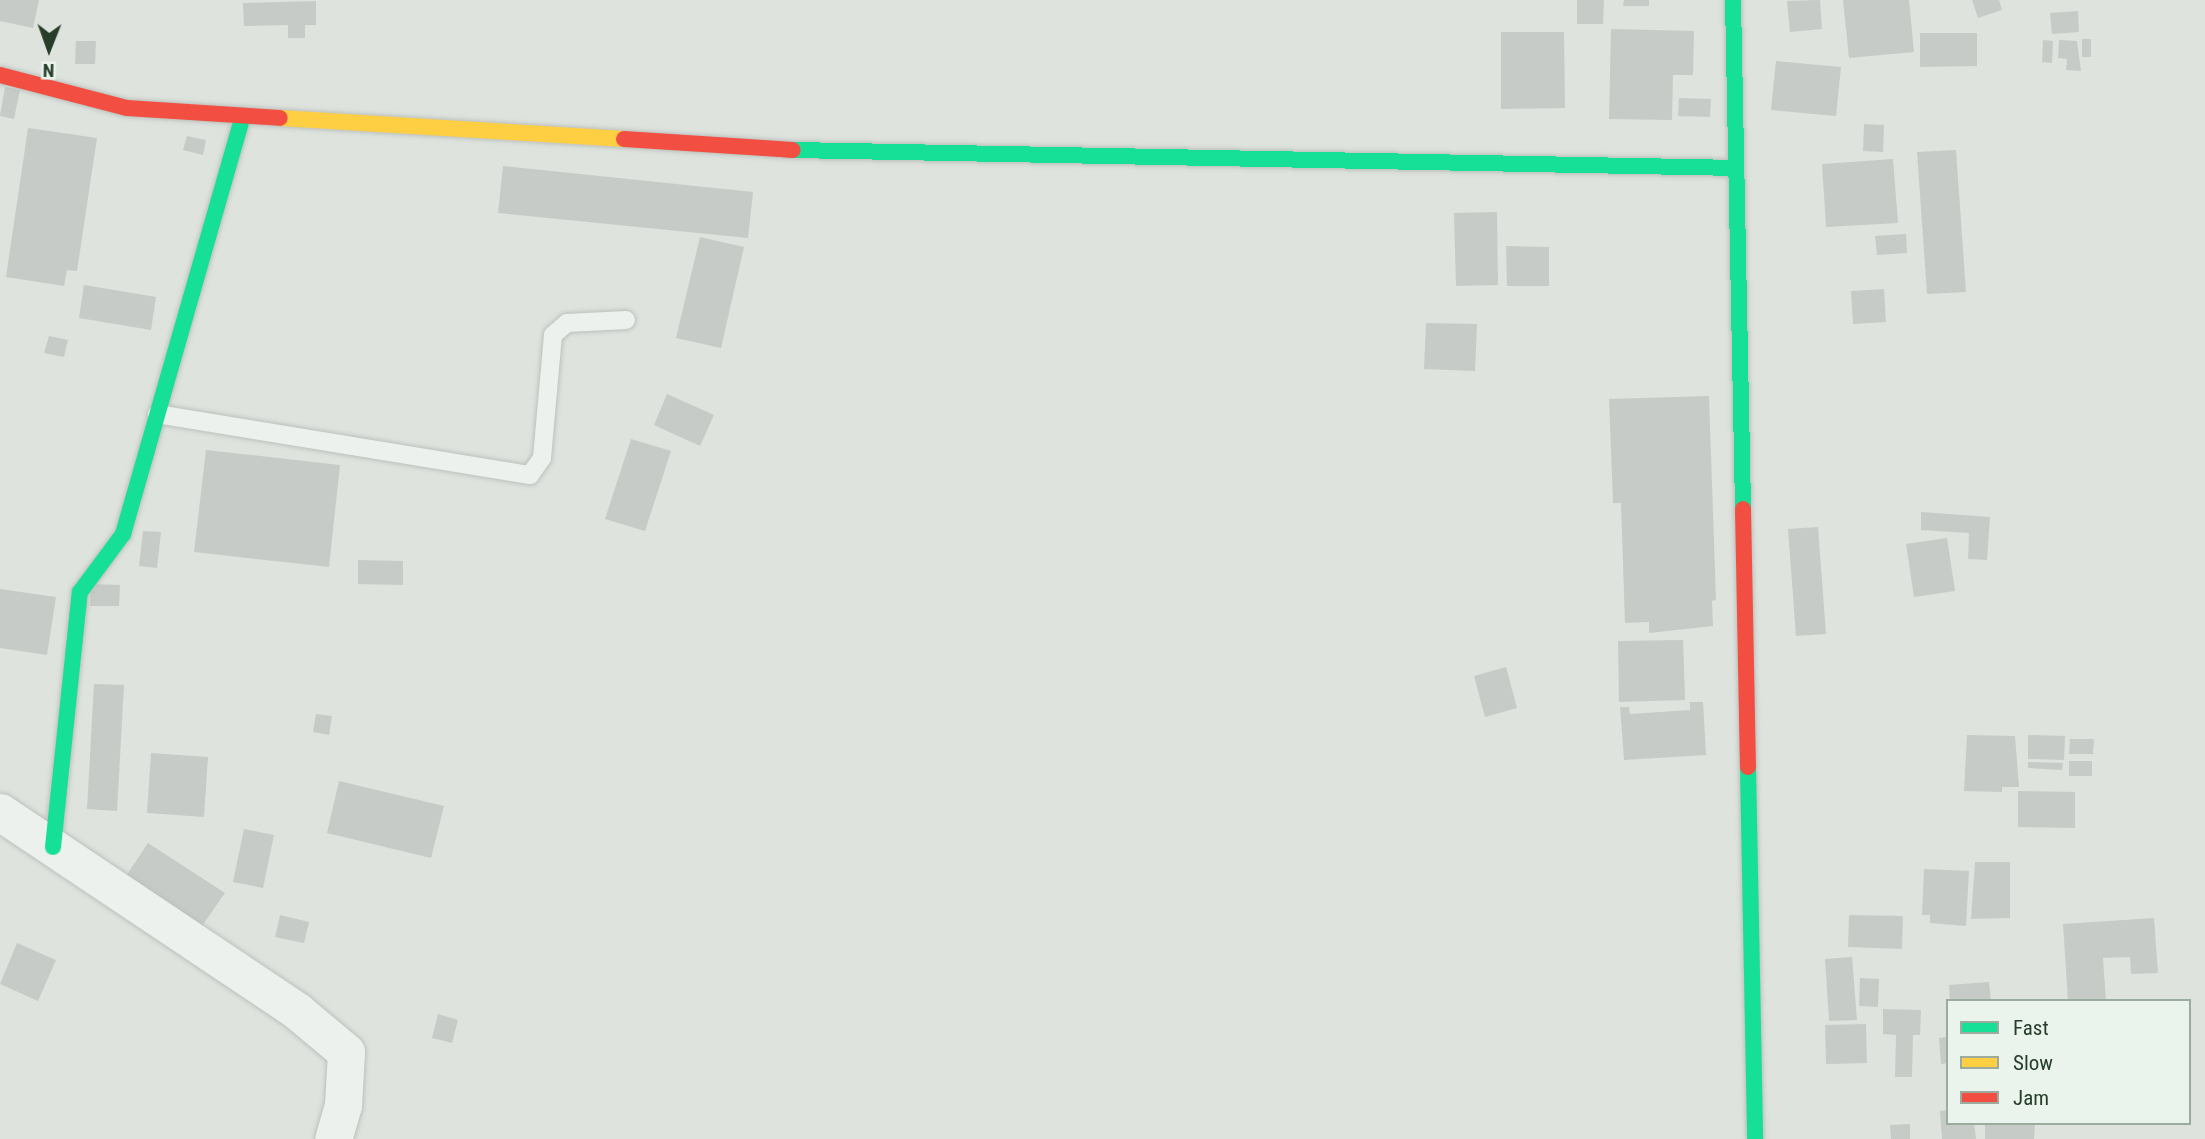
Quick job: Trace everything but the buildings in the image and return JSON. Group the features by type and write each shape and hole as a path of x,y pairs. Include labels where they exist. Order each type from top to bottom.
{"street":[{"path":"1733,0 1755,1139"},
{"path":"0,75 127,108 845,153 1500,160 1735,169"},
{"path":"52,848 80,592 123,534 243,116"},
{"path":"0,812 297,1011 346,1052 343,1105 333,1139"}],"lane":[{"path":"158,414 530,475 542,458 553,335 567,323 626,320"}],"traffic: fast":[{"path":"1733,0 1743,509"},
{"path":"53,847 80,592 123,534 243,116"},
{"path":"793,150 1735,168"},
{"path":"1748,767 1755,1139"}],"traffic: slow":[{"path":"280,118 624,139"}],"traffic: jam":[{"path":"0,75 127,108 280,118"},
{"path":"624,139 793,150"},
{"path":"1743,509 1748,767"}]}
